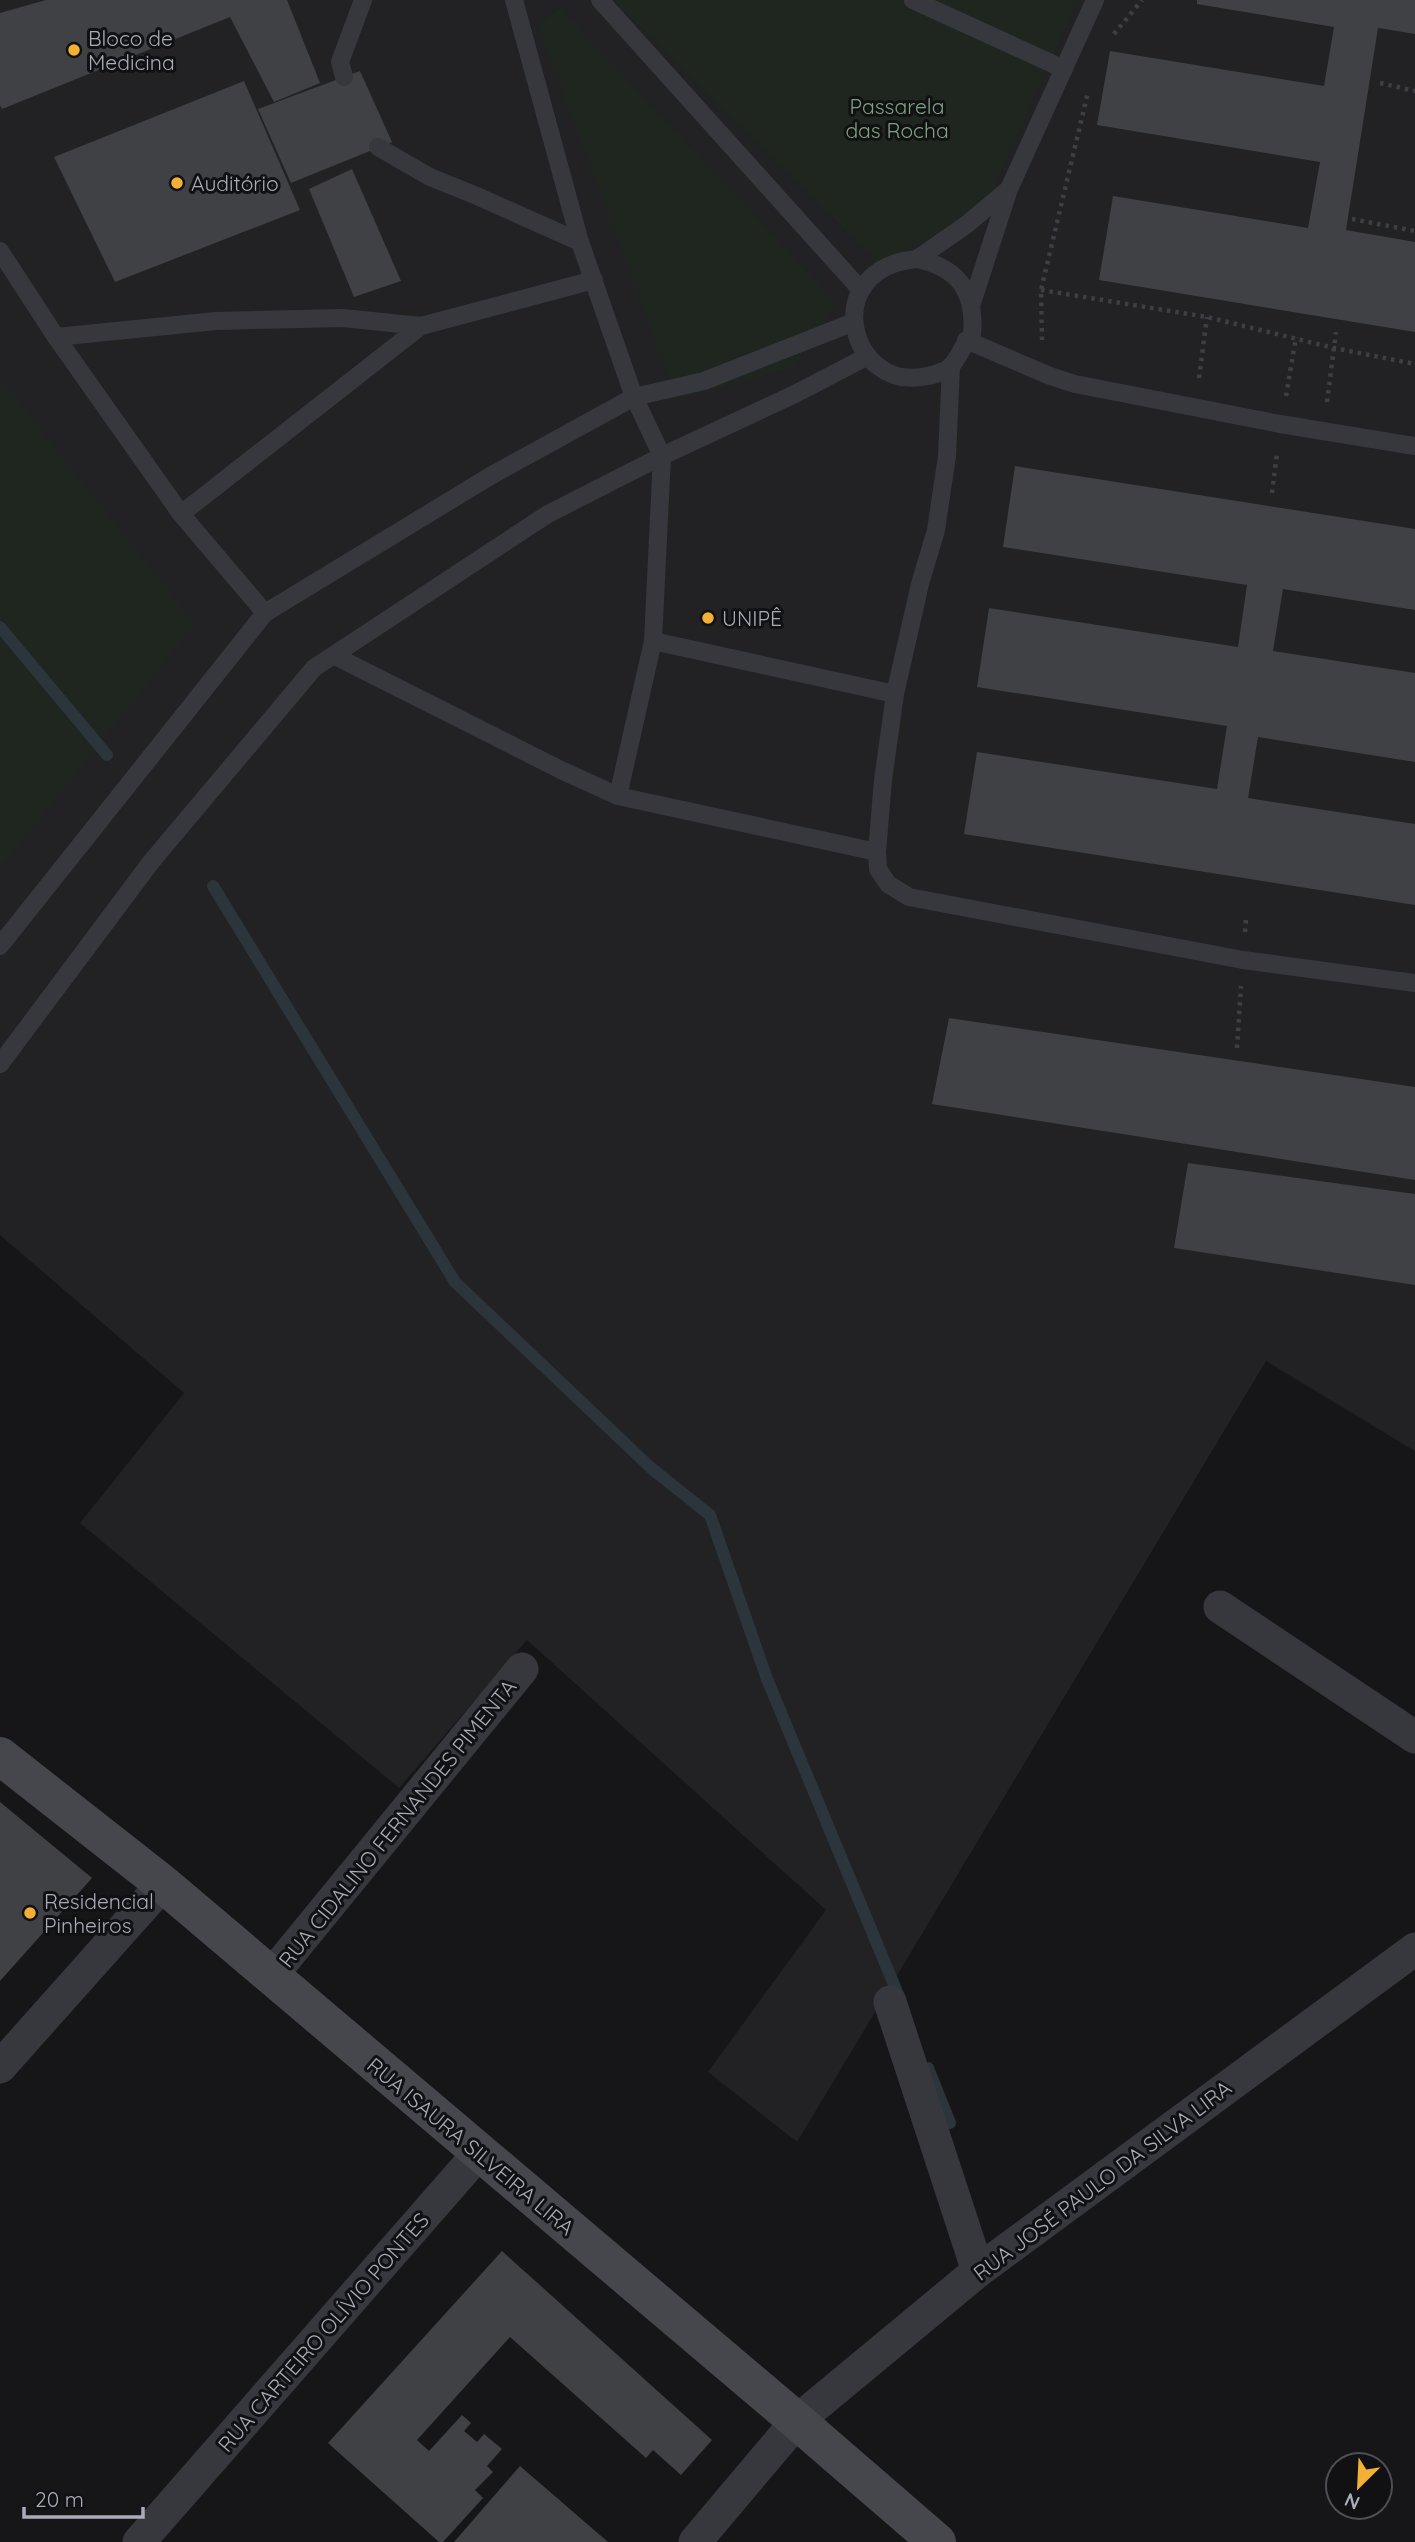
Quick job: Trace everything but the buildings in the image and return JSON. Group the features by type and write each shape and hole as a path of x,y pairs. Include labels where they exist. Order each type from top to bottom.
{"main road":[{"name":"RUA ISAURA SILVEIRA LIRA","path":"0,1756 163,1884 937,2542"}],"street":[{"path":"1220,1607 1415,1737"},
{"name":"RUA CIDALINO FERNANDES PIMENTA","path":"271,1976 522,1670"},
{"path":"0,2067 163,1884"},
{"name":"RUA JOSÉ PAULO DA SILVA LIRA","path":"695,2542 797,2421 978,2271 1415,1949"},
{"path":"890,2002 978,2271"},
{"name":"RUA CARTEIRO OLÍVIO PONTES","path":"139,2542 479,2153"}],"lane":[{"path":"344,77 340,62 363,0"},
{"path":"514,0 580,242 634,397 662,456 653,641 618,796"},
{"path":"600,0 861,290"},
{"path":"913,0 1064,69"},
{"path":"1094,0 1009,189 972,303 972,335 966,340 951,366 947,456 936,530 920,584 895,694 883,780 878,869 888,884 909,898 1242,960 1415,983"},
{"path":"378,147 430,177 580,242"},
{"path":"917,259 966,225 1009,189"},
{"path":"0,251 56,337 181,514 265,613"},
{"path":"951,366 935,375 916,379 881,369 867,356 857,340 854,322 857,299 869,279 891,263 917,259 941,266 951,273 967,291 972,303"},
{"path":"56,337 216,321 343,318 421,326 594,280"},
{"path":"0,946 265,613 492,475 634,397 704,381 854,322"},
{"path":"181,514 421,326"},
{"path":"966,340 1050,376 1076,384 1280,424 1415,446"},
{"path":"0,1064 150,862 314,668 548,514 662,456 796,394 867,356"},
{"path":"653,641 895,694"},
{"path":"335,656 618,796 877,852"}],"path":[{"path":"1112,36 1142,0"},
{"path":"1042,344 1041,290 1091,79"},
{"path":"1380,83 1415,91"},
{"path":"1352,219 1415,230"},
{"path":"1041,290 1207,317 1415,365"},
{"path":"1327,404 1336,332"}],"shaded area":[{"name":"UNIPÊ","path":"0,0 1415,0 1415,1451 1266,1361 797,2142 708,2072 826,1910 527,1640 399,1788 80,1523 184,1393 0,1235"}],"green space":[{"name":"Passarela das Rocha","path":"614,0 1077,0 985,207 881,266"},
{"path":"560,8 837,304 793,368 677,399 538,25"},
{"path":"0,379 194,624 0,868"}],"waterway":[{"path":"0,627 107,755"},
{"path":"213,886 455,1282 651,1468 710,1515 767,1679 900,1999"},
{"path":"928,2068 950,2123"}],"place":[{"name":"Bloco de Medicina","path":"74,50"},
{"name":"Auditório","path":"177,183"},
{"name":"UNIPÊ","path":"708,618"},
{"name":"Residencial Pinheiros","path":"30,1913"}]}
